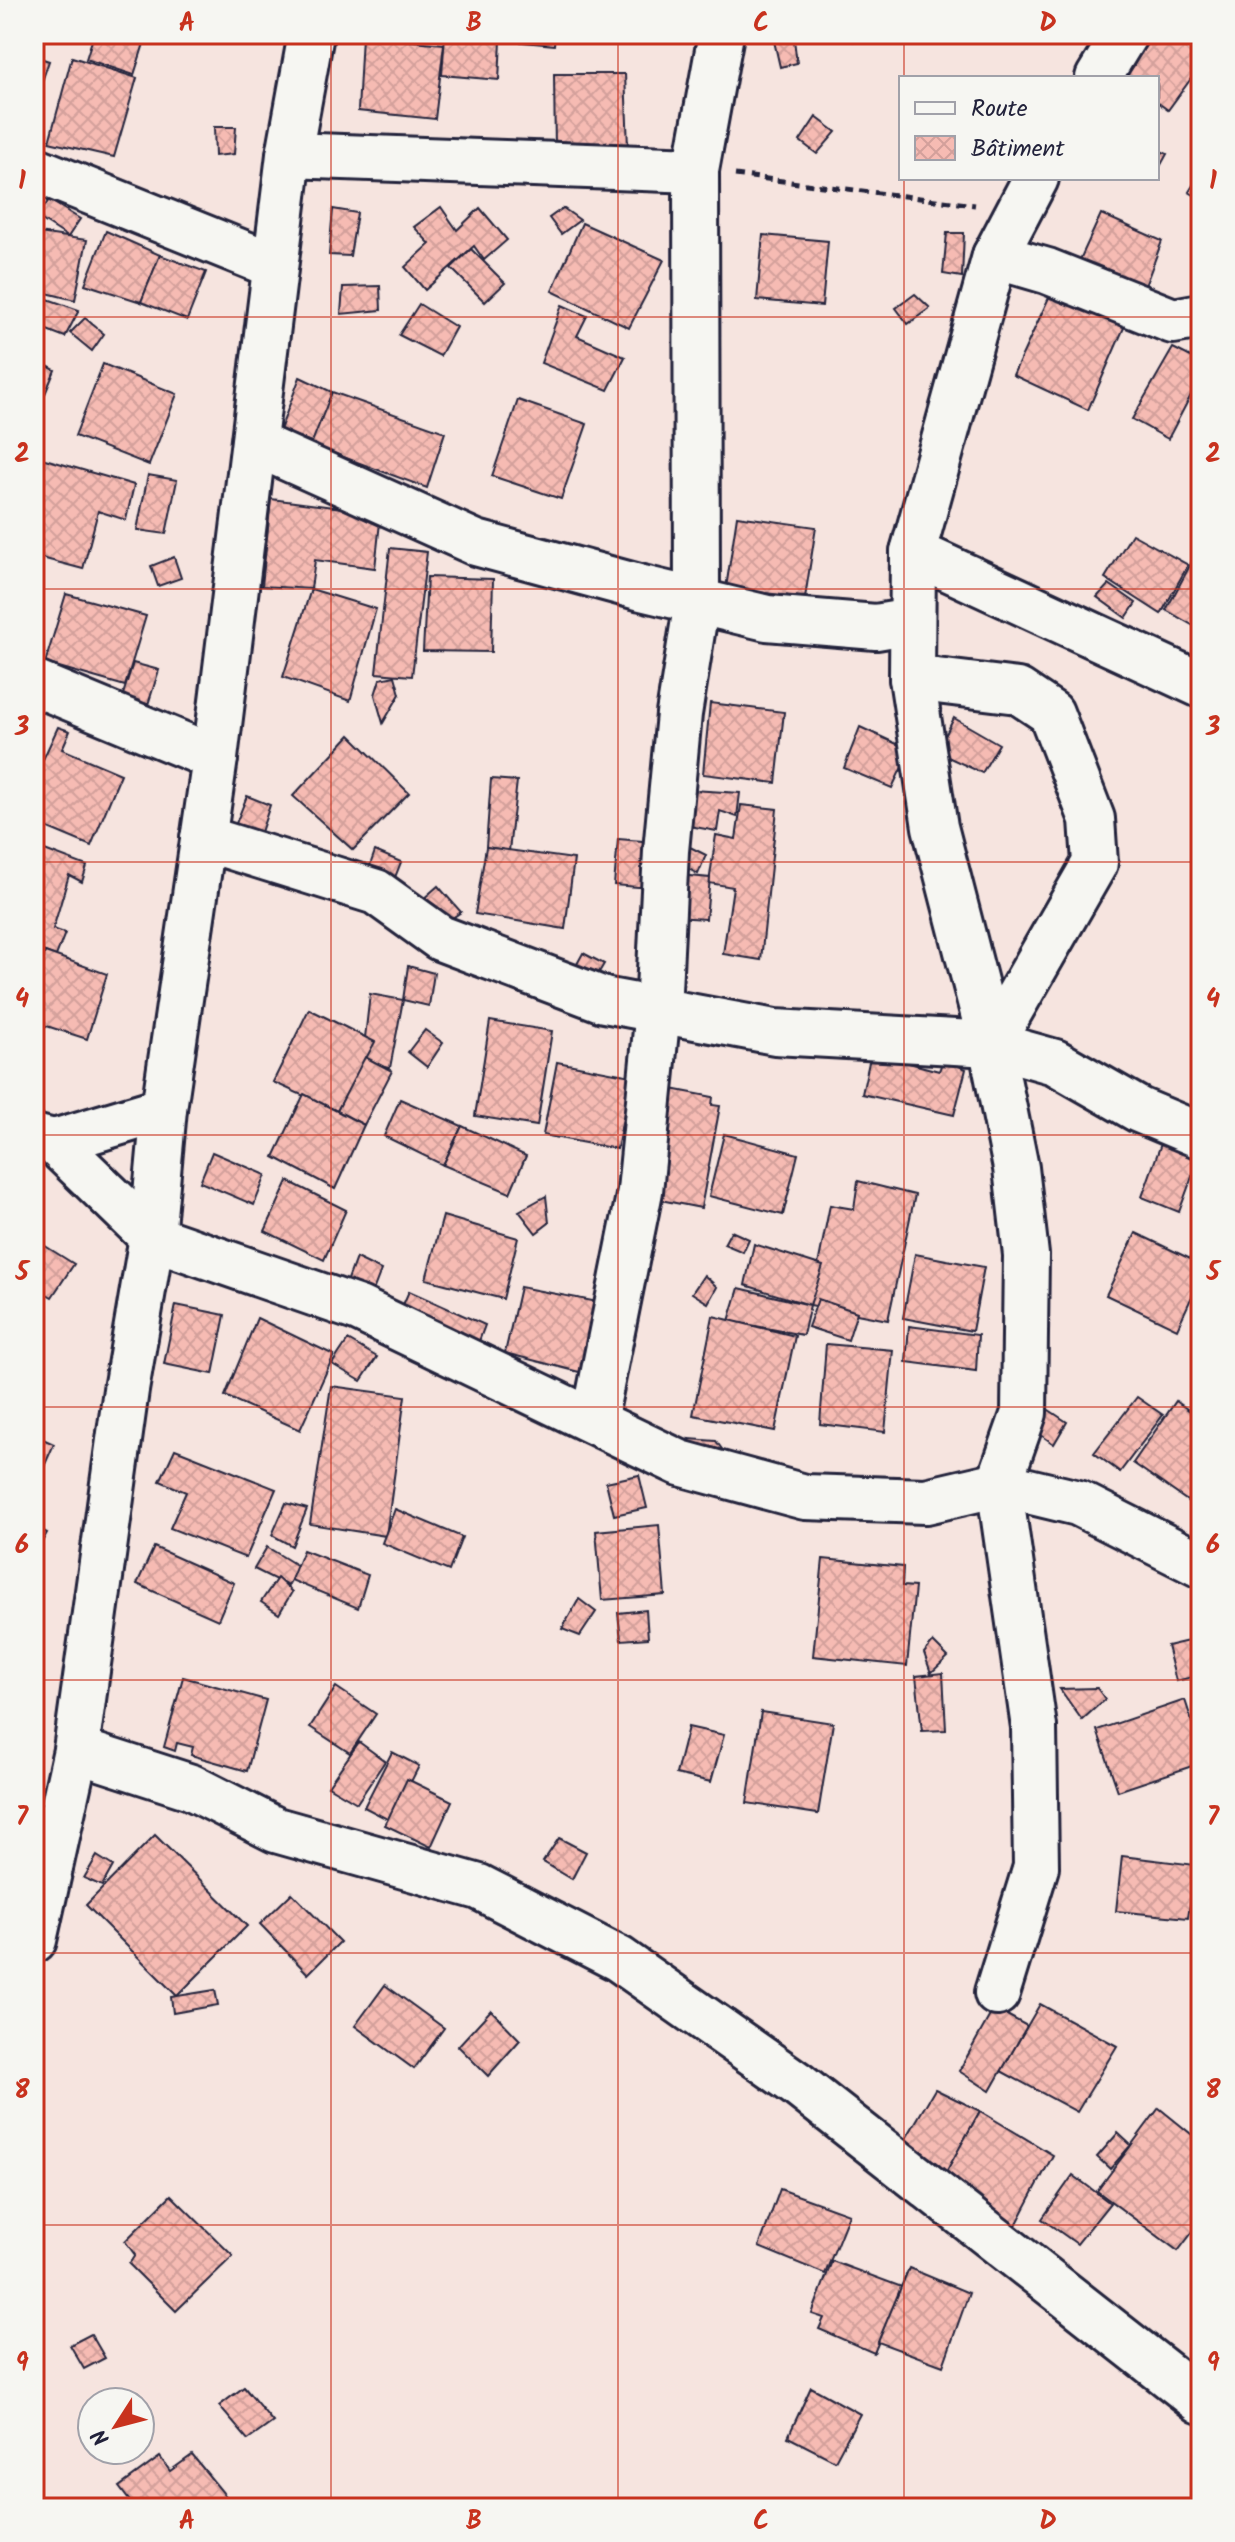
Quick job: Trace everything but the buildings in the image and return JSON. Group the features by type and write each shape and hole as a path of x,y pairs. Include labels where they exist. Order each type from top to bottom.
{"street":[{"path":"34,1940 76,1750 126,1390 152,1237 164,1109 215,758 289,155 311,34"},
{"path":"594,1421 640,1191 658,1010 667,836 679,714 697,601 696,170 721,34"},
{"path":"1099,76 1125,34"},
{"path":"289,155 696,170"},
{"path":"34,169 275,266"},
{"path":"997,1993 1036,1867 1034,1727 999,1484 1024,1413 1026,1255 1016,1168 991,1044 935,827 912,678 913,552 995,256 1026,194"},
{"path":"995,256 1047,271 1173,321 1201,316"},
{"path":"254,443 476,543 767,618 876,627 912,621"},
{"path":"913,552 1201,685"},
{"path":"912,678 1018,691 1051,713 1092,819 1095,863 991,1044"},
{"path":"34,683 215,758"},
{"path":"203,838 376,892 440,938 604,1000 775,1032 991,1044 1055,1062 1139,1110 1201,1136"},
{"path":"44,1139 164,1109"},
{"path":"44,1139 152,1237 359,1309 680,1463 805,1497 926,1501 999,1484 1078,1503 1201,1565"},
{"path":"76,1750 191,1787 276,1830 479,1887 619,1959 797,2084 1201,2401"}],"path":[{"path":"696,170 1026,194"}]}
